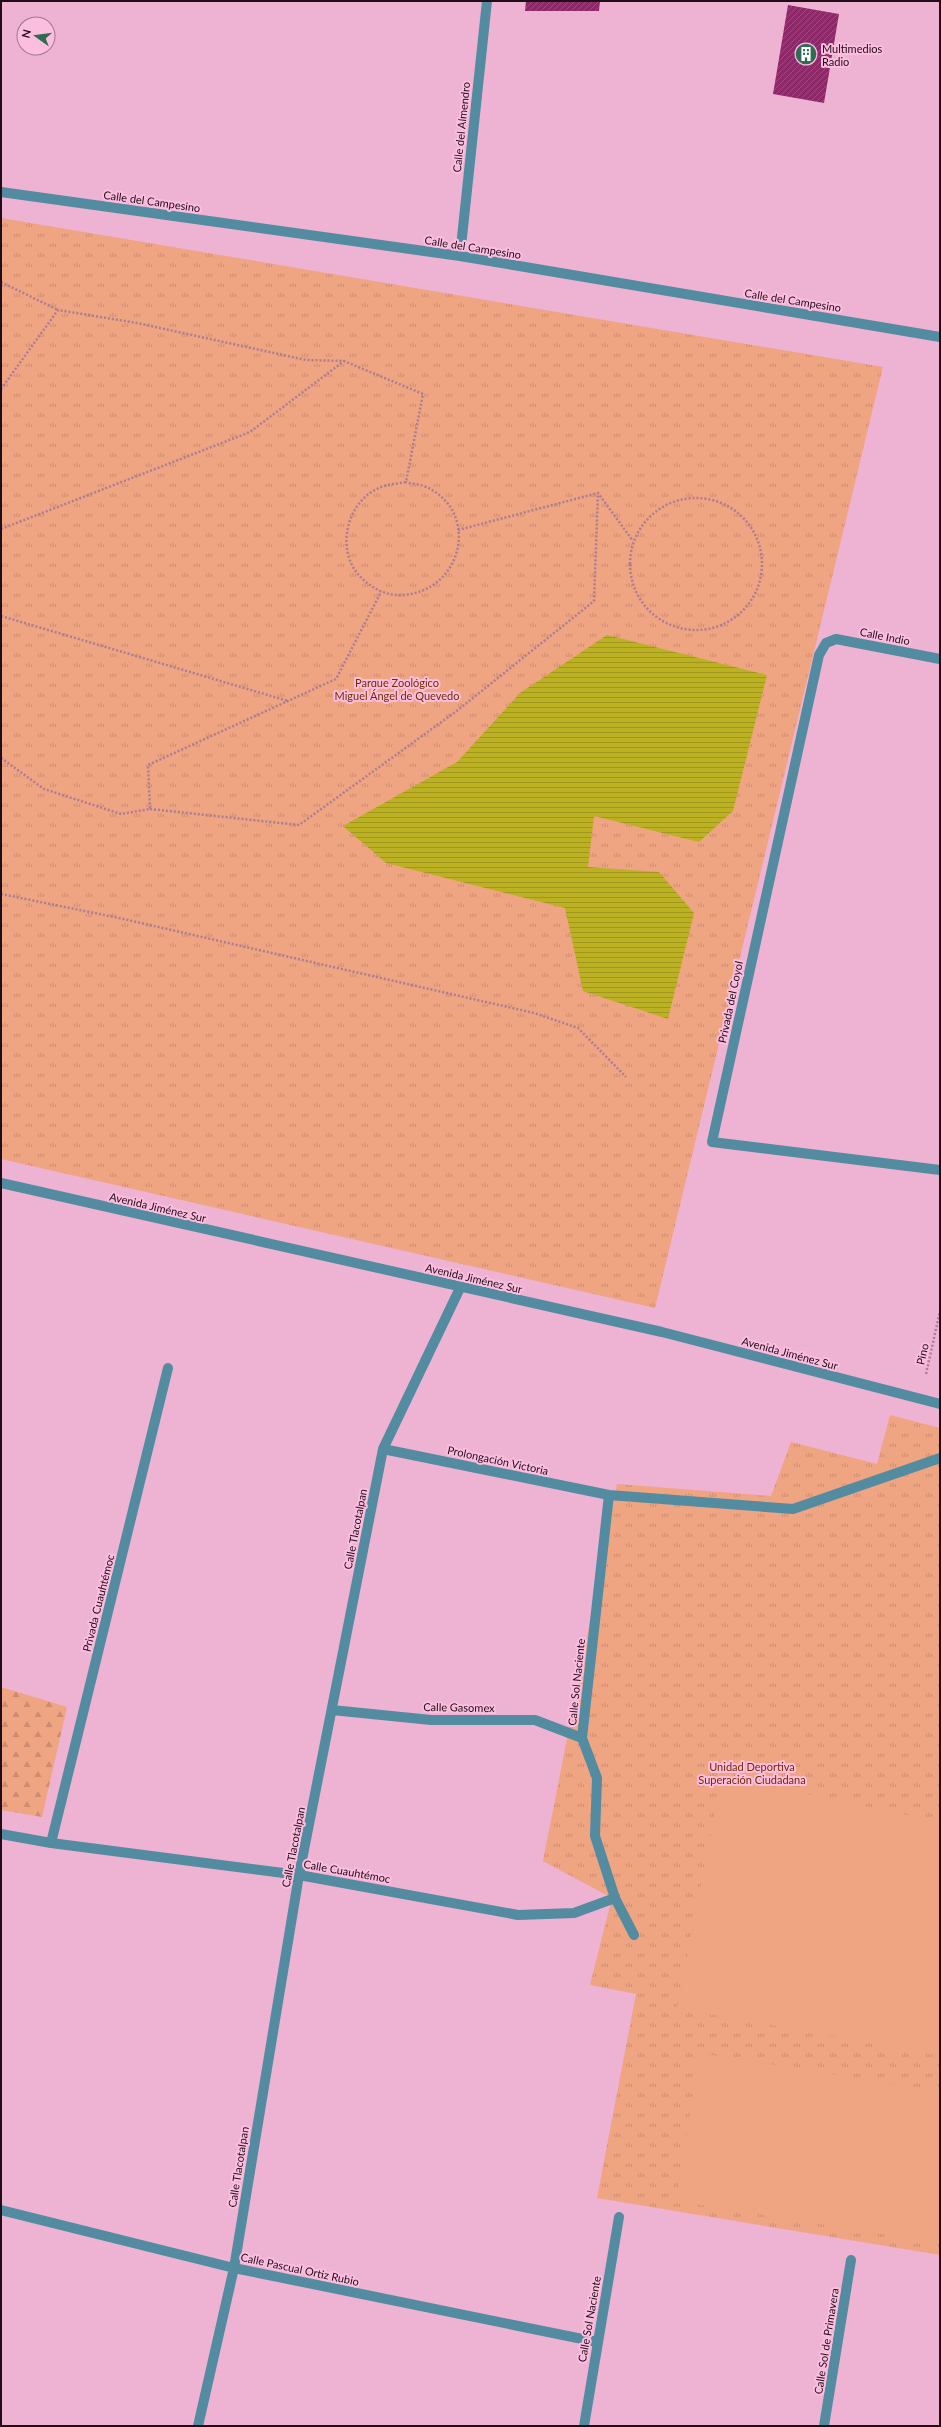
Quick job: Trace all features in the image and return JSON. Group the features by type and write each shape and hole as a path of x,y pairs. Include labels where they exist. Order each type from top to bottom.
{"street":[{"name":"Calle del Almendro","path":"460,256 487,1"},
{"name":"Calle del Campesino","path":"1,192 460,256 940,337"},
{"name":"Calle Indio","path":"826,644 836,639 940,659"},
{"name":"Privada del Coyol","path":"826,644 819,655 712,1142 940,1170"},
{"name":"Avenida Jiménez Sur","path":"1,1183 460,1288 662,1332 940,1404"},
{"name":"Calle Tlacotalpan","path":"198,2426 234,2268 299,1875 383,1449 460,1288"},
{"name":"Privada Cuauhtémoc","path":"51,1844 168,1368"},
{"name":"Prolongación Victoria","path":"383,1449 609,1495 793,1509 940,1458"},
{"name":"Calle Sol Naciente","path":"609,1495 582,1738 597,1778 595,1836 616,1898 634,1935"},
{"name":"Calle Gasomex","path":"332,1710 431,1720 534,1720 582,1738"},
{"name":"Calle Cuauhtémoc","path":"1,1834 51,1844 299,1875 518,1915 574,1913 616,1898"},
{"name":"Calle Pascual Ortiz Rubio","path":"1,2210 234,2268 596,2342"},
{"name":"Calle Sol Naciente","path":"584,2426 596,2342 619,2217"},
{"name":"Calle Sol de Primavera","path":"824,2426 851,2260"}],"path":[{"path":"1,282 58,310 137,323 306,360 344,361 423,394 406,482"},
{"path":"1,389 58,310"},
{"path":"1,528 250,432 344,361"},
{"path":"406,482 424,486 438,495 451,509 458,530 457,554 453,564 440,581 432,588 414,595 396,595 381,592 369,584 355,570 348,555 347,531 350,518 364,498 380,487 406,482"},
{"path":"458,530 598,493"},
{"path":"598,493 633,541 629,564 633,586 645,606 662,622 684,630 706,630 728,622 746,608 758,588 762,567 760,546 751,527 737,512 719,501 699,497 678,499 659,509 643,522 633,541"},
{"path":"1,758 44,789 121,814 150,809 299,825 458,710 594,601 598,493"},
{"path":"150,809 148,765 336,679 381,592"},
{"path":"1,616 288,701"},
{"path":"1,894 119,918 534,1013 578,1028 626,1078"},
{"name":"Pino","path":"920,1400 940,1310"}],"green space":[{"name":"Parque Zoológico Miguel Ángel de Quevedo","path":"1,218 883,367 655,1308 1,1159"},
{"name":"Unidad Deportiva Superación Ciudadana","path":"890,1415 940,1428 940,2255 597,2198 636,1994 590,1985 612,1898 543,1861 617,1484 771,1496 791,1442 877,1464"},
{"path":"1,1687 67,1707 42,1817 1,1810"},
{"path":"722,1776 940,1822 940,2056 677,2008"},
{"path":"699,2053 940,2091 940,2243 676,2201"}],"shaded area":[{"path":"607,635 767,675 733,811 699,842 594,816 588,867 659,872 694,913 668,1019 583,991 565,908 386,863 343,826 457,762 520,693"}],"building":[{"path":"526,1 600,1 599,11 525,11"},
{"name":"Multimedios Radio","path":"788,5 839,14 824,103 773,94"}],"place":[{"name":"Multimedios Radio","path":"806,54"}]}
